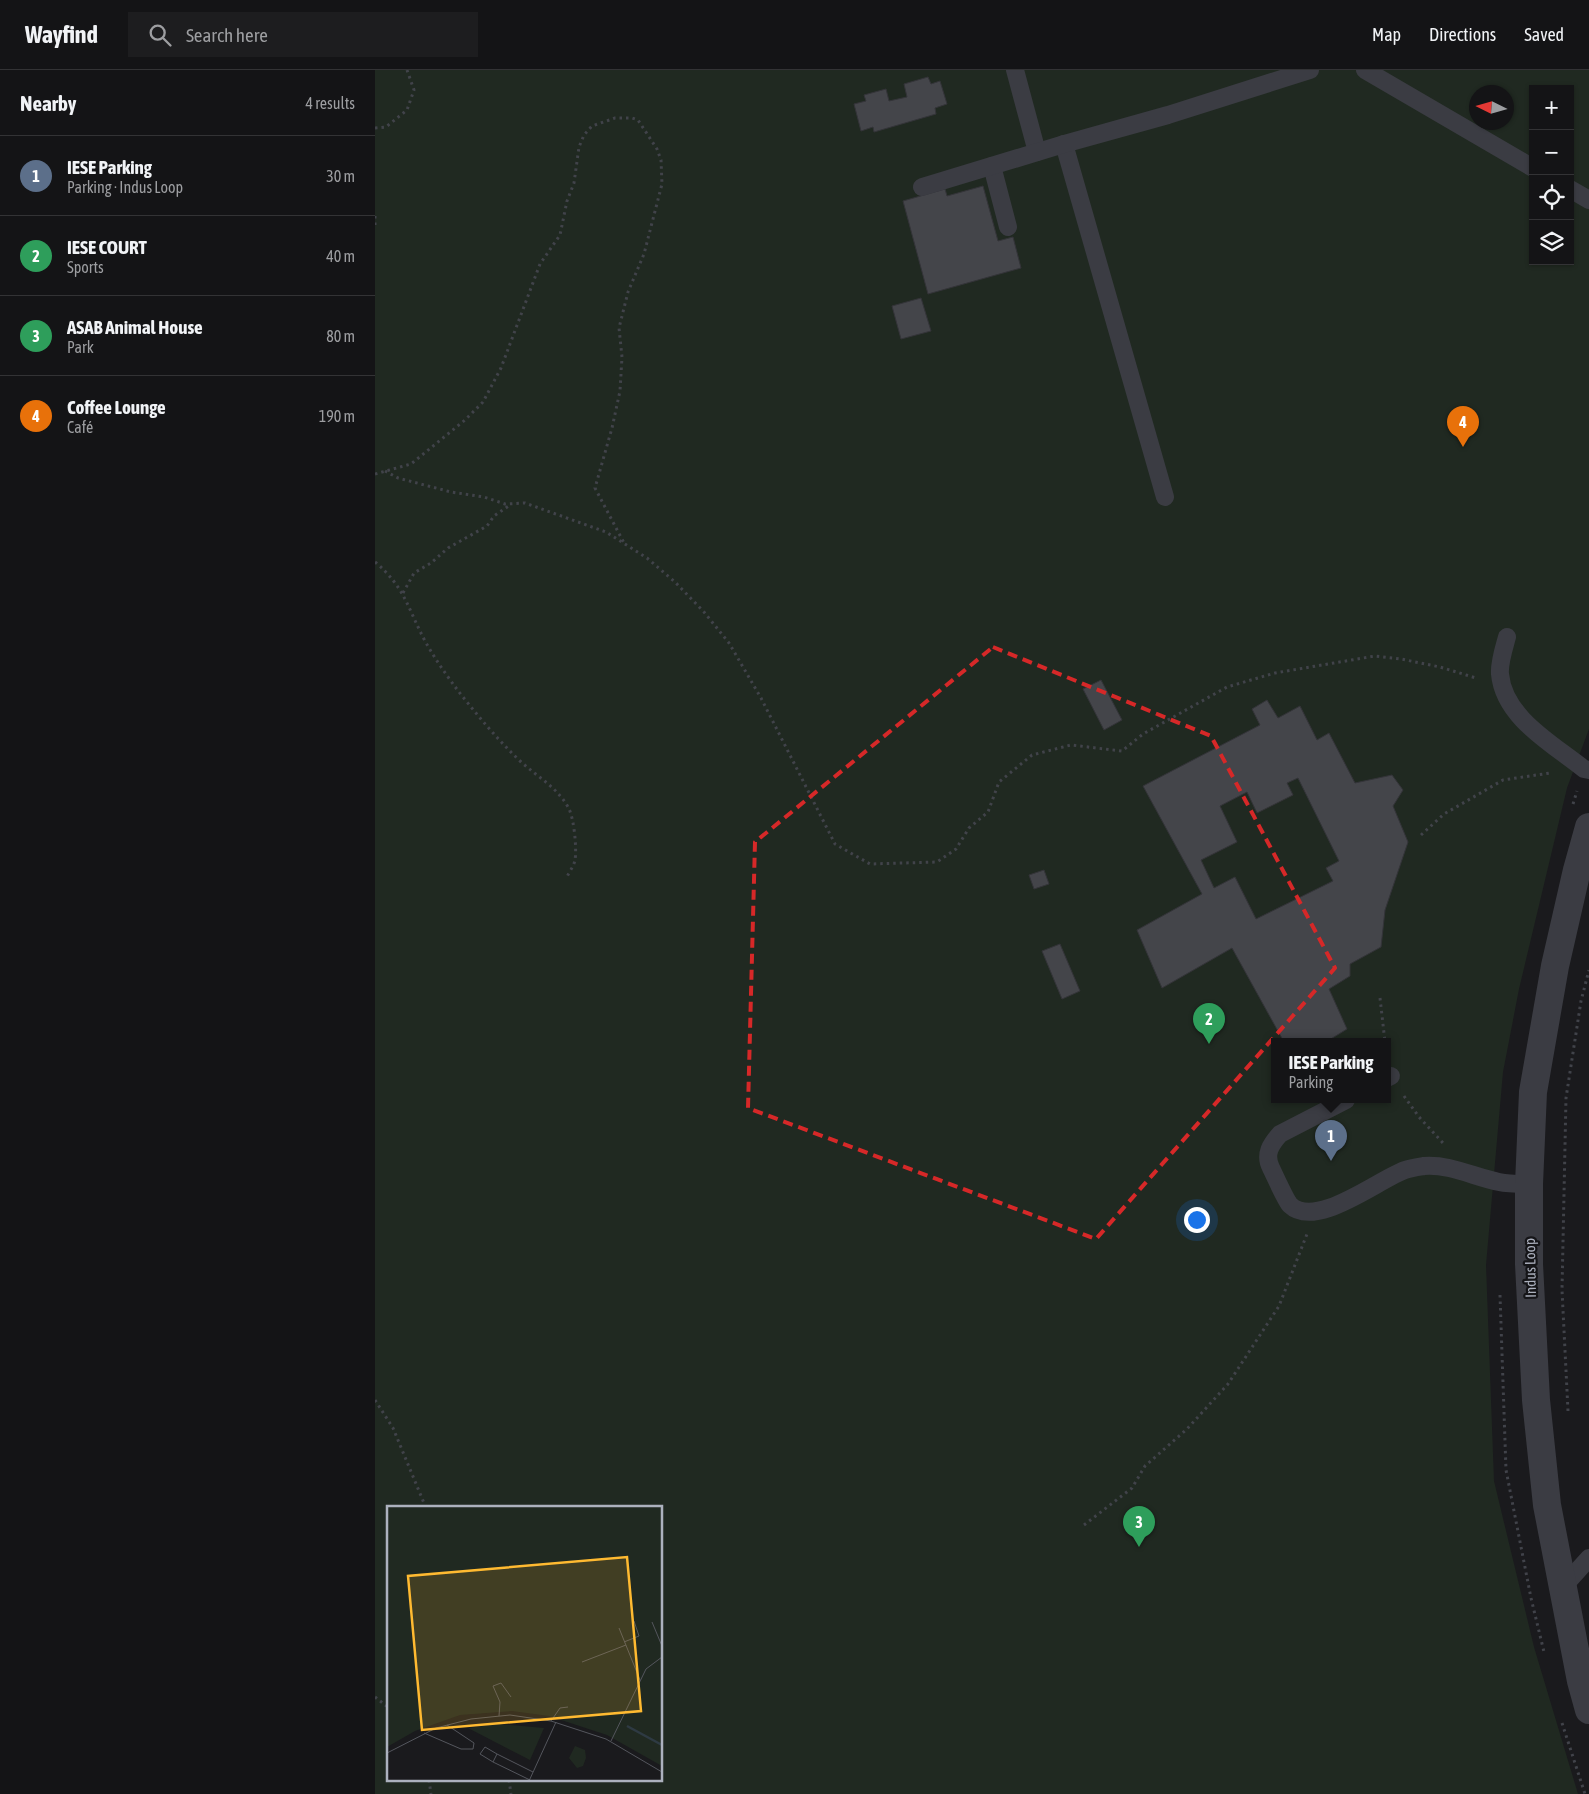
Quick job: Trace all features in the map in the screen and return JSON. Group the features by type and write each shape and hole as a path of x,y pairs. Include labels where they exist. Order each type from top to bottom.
{"street":[{"name":"Indus Loop","path":"1589,827 1555,966 1533,1092 1529,1184 1529,1264 1535,1400 1547,1505 1581,1682 1589,1710"}],"lane":[{"path":"1015,70 1037,152"},
{"path":"922,187 1168,115 1310,70"},
{"path":"1365,70 1529,166"},
{"path":"1064,144 1165,497"},
{"path":"992,166 1008,227"},
{"path":"1574,191 1589,200"},
{"path":"1507,637 1500,673 1506,699 1527,725 1587,769"},
{"path":"1340,1103 1281,1134 1268,1151 1268,1163 1290,1205 1303,1211 1315,1212 1335,1206 1405,1170 1425,1166 1447,1168 1500,1183 1529,1184"},
{"path":"1562,1588 1589,1558"}],"path":[{"path":"375,128 386,127 407,110 413,90 407,70"},
{"path":"375,474 411,464 465,420 483,402 501,368 540,264 560,234 567,201 574,183 579,147 584,135 592,126 615,118 639,120 657,149 661,160 662,184 644,254 628,292 619,328 622,357 620,391 595,488 625,544"},
{"path":"375,216 375,225"},
{"path":"385,471 398,478 451,492 484,497 505,504 525,503 606,532 647,558 675,582 704,612 729,643 761,698 835,844 870,864 937,862 956,849 969,828 988,812 999,782 1032,756 1071,745 1122,750 1143,734 1227,687 1275,673 1375,656 1440,666 1503,687"},
{"path":"403,594 415,573 431,564 448,548 487,526 494,516 511,504"},
{"path":"375,562 387,572 400,588 425,641 440,666 460,693 488,728 521,762 556,790 570,809 575,860 567,877"},
{"path":"1421,835 1444,814 1503,780 1587,769"},
{"path":"1568,1415 1562,1290 1566,1098 1581,1001 1589,970"},
{"path":"1379,998 1384,1038"},
{"path":"1391,1080 1419,1117 1476,1175"},
{"path":"1084,1525 1132,1488 1145,1466 1187,1429 1228,1384 1279,1306 1315,1212"},
{"path":"375,1400 393,1428 425,1506"},
{"path":"375,1697 387,1706"}],"highlighted area":[{"path":"993,647 1211,736 1335,968 1096,1239 748,1108 755,842"}],"shaded area":[{"path":"375,70 1589,70 1589,729 1567,788 1519,989 1503,1072 1486,1265 1494,1481 1534,1647 1578,1794 375,1794"}],"building":[{"path":"928,77 931,84 940,81 947,104 935,108 936,114 874,132 873,127 861,131 854,104 866,101 864,95 886,89 889,101 907,97 904,84"},
{"path":"983,186 998,241 1013,237 1021,268 928,294 903,201 945,189 947,196"},
{"path":"921,298 931,331 901,339 892,306"},
{"path":"1101,680 1122,720 1104,730 1083,689"},
{"path":"1267,700 1278,718 1300,706 1317,740 1329,733 1355,783 1392,775 1403,790 1393,806 1408,842 1385,910 1381,947 1350,964 1350,976 1329,989 1347,1029 1332,1038 1282,1038 1232,948 1162,988 1137,930 1202,894 1143,786 1260,725 1252,709","holes":["1298,778 1339,861 1326,868 1333,881 1256,919 1235,877 1214,888 1201,860 1237,842 1220,806 1247,792 1257,813 1293,795 1287,783"]},
{"path":"1044,870 1049,884 1034,889 1029,875"},
{"path":"1060,944 1080,991 1062,999 1042,951"}],"place":[{"name":"Coffee Lounge","path":"1463,447"},
{"name":"IESE COURT","path":"1209,1044"},
{"name":"IESE Parking","path":"1331,1161"},
{"name":"ASAB Animal House","path":"1139,1547"}]}
